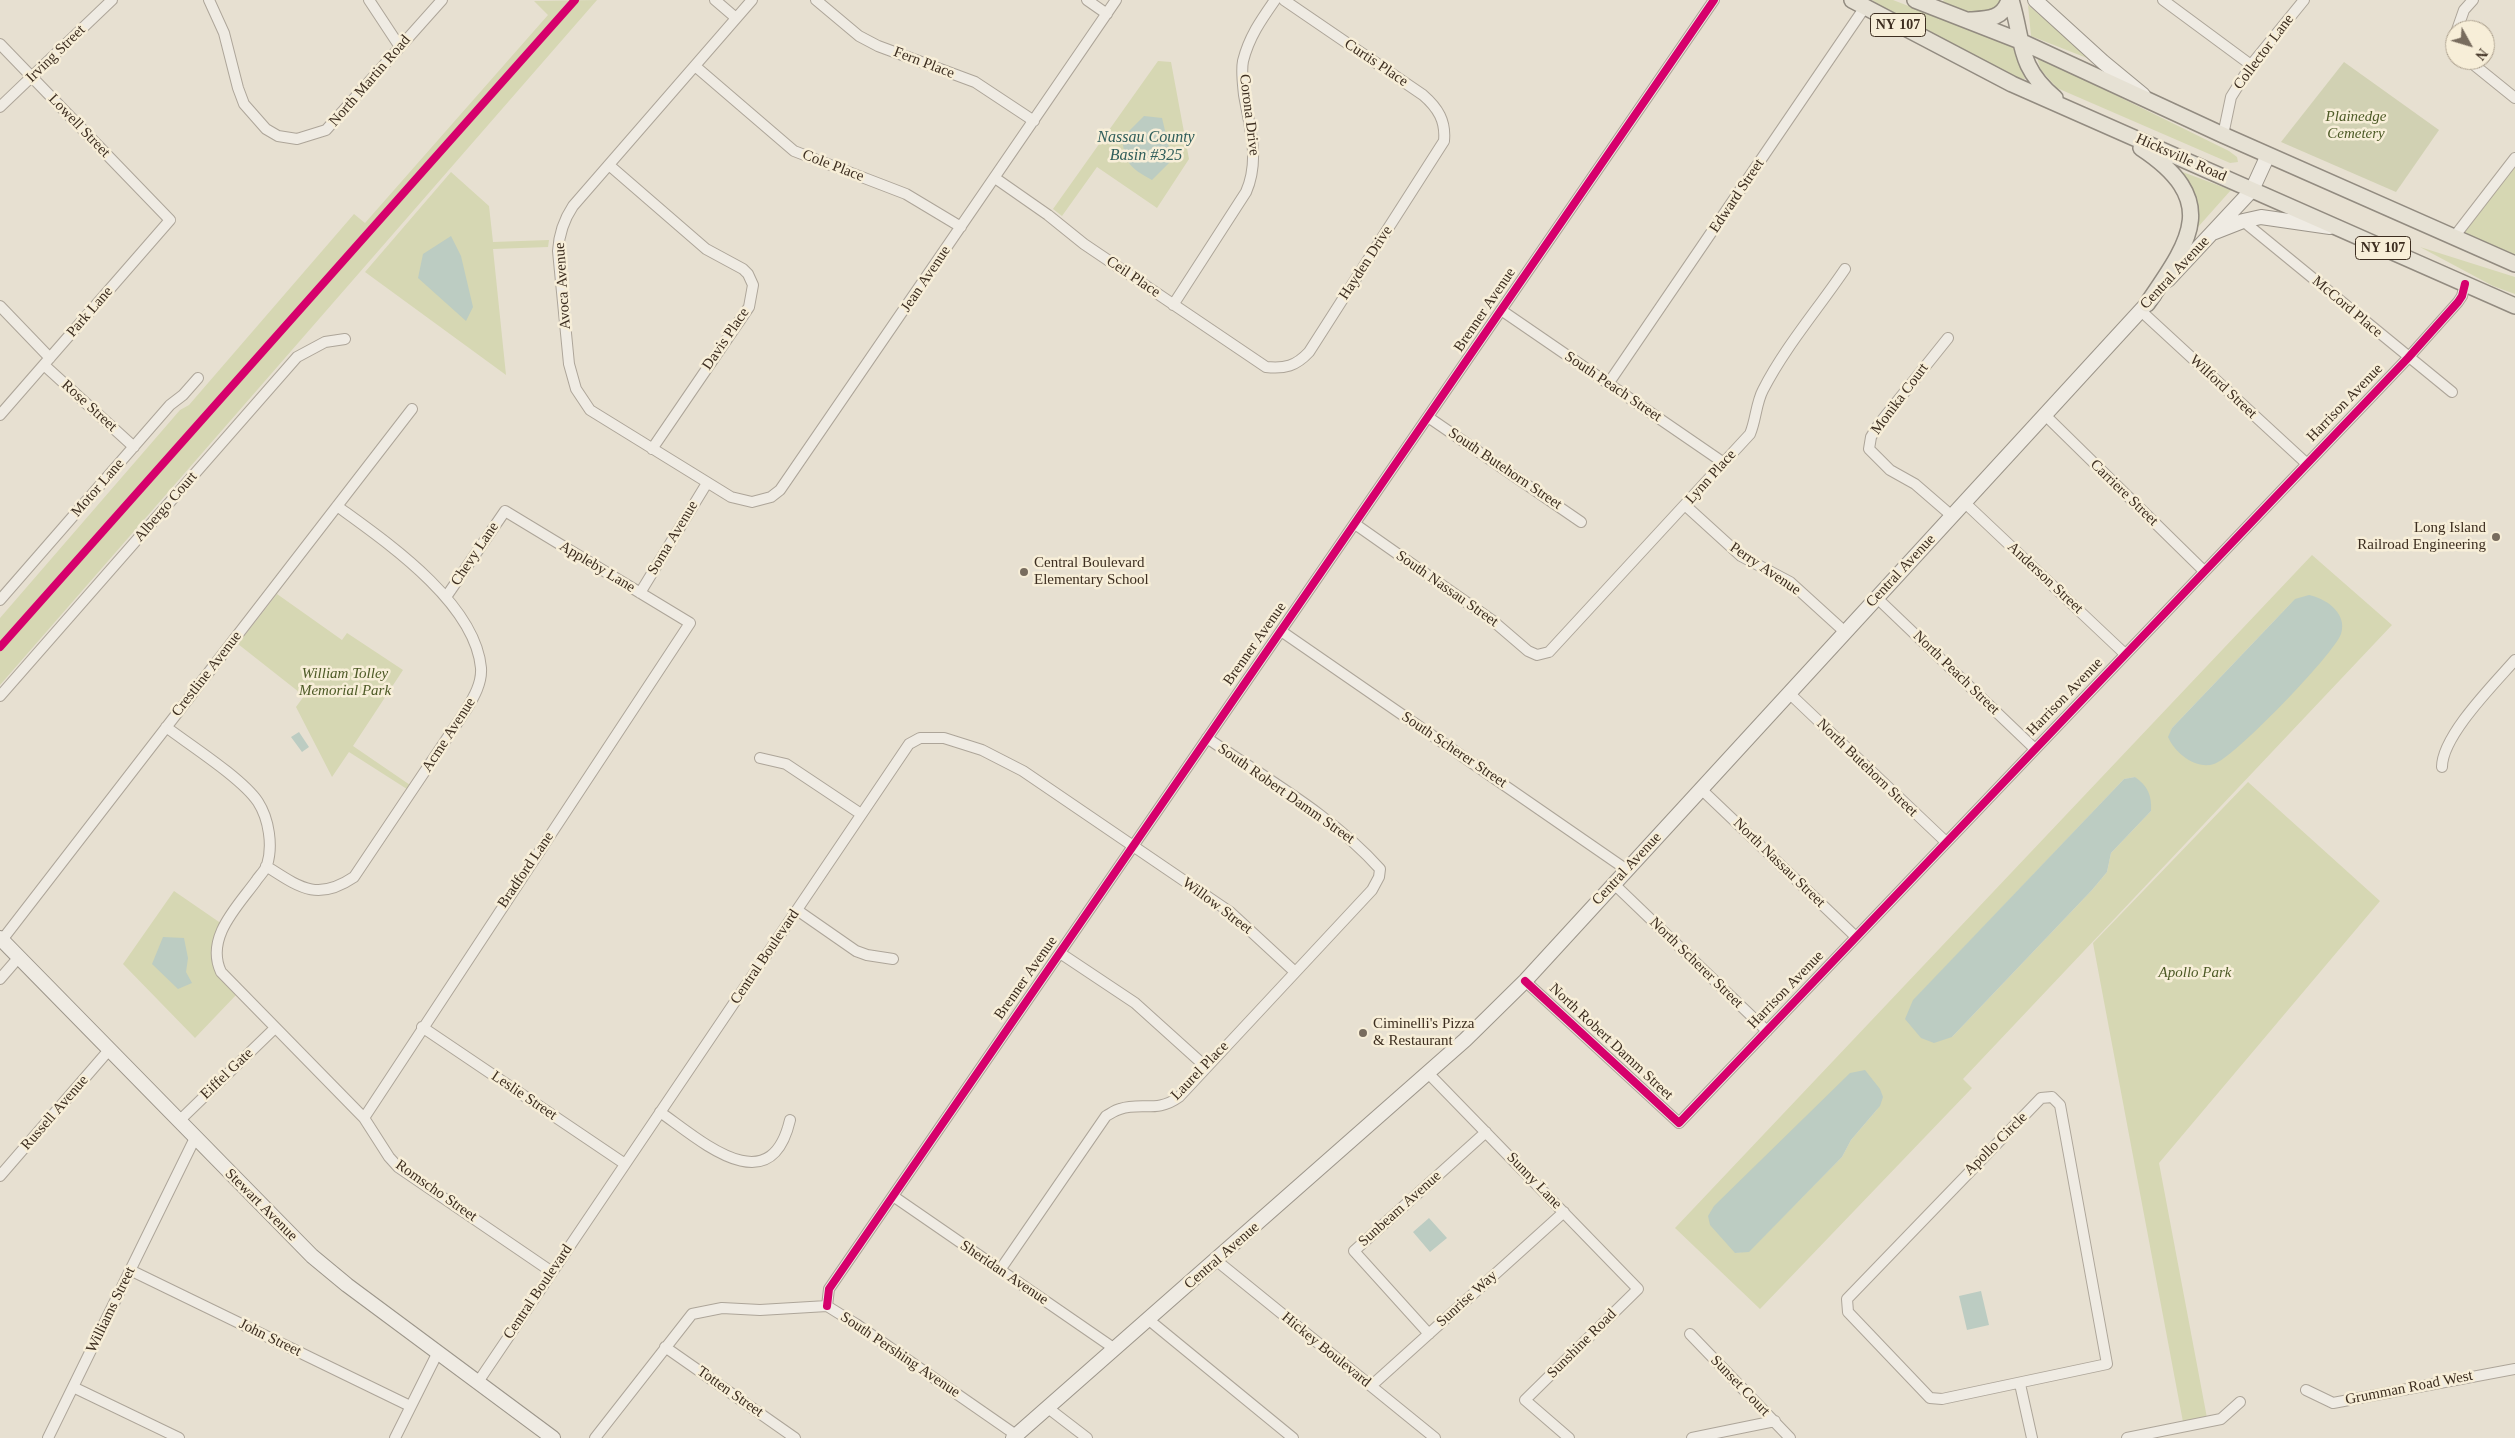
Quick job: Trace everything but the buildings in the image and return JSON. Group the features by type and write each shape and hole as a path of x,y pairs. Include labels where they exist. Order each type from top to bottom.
{"main road":[{"name":"NY 107","path":"1916,0 2020,41 2222,135 2515,264"},
{"path":"1968,20 1996,17 2007,8 2010,0"},
{"path":"2010,0 2025,62 2032,75 2068,109"},
{"path":"2035,0 2103,62 2148,99"},
{"name":"Hicksville Road","path":"1858,4 2012,84 2515,306"},
{"path":"2108,126 2155,157 2181,187 2189,203 2192,223 2188,236 2176,260 2144,307"},
{"name":"Central Avenue","path":"1014,1437 1429,1074 1525,981 2252,190 2268,155"},
{"path":"2212,233 2243,221 2269,217 2340,229"},
{"name":"Stewart Avenue","path":"1,939 312,1256 347,1285 553,1438"}],"street":[{"name":"Irving Street","path":"0,108 112,0"},
{"name":"North Martin Road","path":"209,0 224,33 244,104 266,129 286,138 297,139 326,130 442,0"},
{"path":"369,0 400,47"},
{"path":"715,0 736,18"},
{"name":"Avoca Avenue","path":"707,483 590,410 576,389 570,364 558,251 559,234 573,206 752,0"},
{"name":"Fern Place","path":"816,0 859,36 878,46 975,82 1034,121"},
{"path":"1087,0 1107,14"},
{"name":"Jean Avenue","path":"707,483 744,502 762,500 780,490 1116,0"},
{"name":"Corona Drive","path":"1173,305 1246,192 1252,178 1255,158 1243,87 1242,63 1252,33 1274,0"},
{"name":"Curtis Place","path":"1284,0 1435,105 1446,127 1444,141"},
{"name":"Brenner Avenue","path":"827,1306 829,1289 1714,0"},
{"path":"2162,0 2251,65"},
{"name":"Collector Lane","path":"2222,135 2231,97 2251,65 2304,0"},
{"path":"2460,20 2464,10 2473,0"},
{"name":"Edward Street","path":"1608,384 1858,4"},
{"name":"Lowell Street","path":"0,44 159,209"},
{"name":"Cole Place","path":"695,66 794,151 906,194 961,227"},
{"path":"2480,70 2515,98"},
{"name":"Hayden Drive","path":"1275,368 1281,369 1299,362 1309,352 1444,141"},
{"path":"2454,237 2515,158"},
{"name":"Davis Place","path":"609,165 706,249 743,269 754,285 749,307 652,449"},
{"name":"Ceil Place","path":"995,178 1048,215 1084,244 1173,305 1266,367 1275,368"},
{"name":"Park Lane","path":"0,415 170,220 159,209"},
{"name":"McCord Place","path":"2243,221 2408,358 2452,392"},
{"name":"Lynn Place","path":"1537,655 1549,652 1686,506 1750,434 1756,420 1761,393 1845,269"},
{"name":"Harrison Avenue","path":"1679,1124 2204,570 2408,358 2462,296 2465,284"},
{"name":"Rose Street","path":"0,306 47,361 134,447"},
{"name":"Wilford Street","path":"2144,307 2306,463"},
{"name":"South Peach Street","path":"1501,310 1724,463"},
{"name":"Monika Court","path":"1948,338 1879,424 1871,436 1869,449 1883,464 1915,484 1952,516"},
{"name":"Albergo Court","path":"0,696 297,357 325,342 345,340"},
{"name":"Motor Lane","path":"0,600 170,405 183,395 198,378"},
{"name":"Crestline Avenue","path":"1,939 412,409"},
{"name":"Carriere Street","path":"2045,415 2204,570"},
{"name":"South Butehorn Street","path":"1428,417 1581,522"},
{"name":"Soma Avenue","path":"640,593 707,483"},
{"name":"Anderson Street","path":"1964,502 2125,654"},
{"name":"Acme Avenue","path":"266,866 302,888 318,890 336,887 354,876 466,710 479,686 481,668 477,651 466,627 446,597 418,568 337,506"},
{"name":"Perry Avenue","path":"1686,506 1741,556 1790,582 1845,632"},
{"name":"Appleby Lane","path":"505,511 690,623"},
{"name":"Chevy Lane","path":"446,597 505,511"},
{"name":"South Nassau Street","path":"1355,524 1493,621 1528,651 1537,655"},
{"name":"North Peach Street","path":"1877,598 2034,749"},
{"name":"Bradford Lane","path":"364,1118 422,1027 690,623"},
{"name":"South Scherer Street","path":"1281,631 1627,870"},
{"path":"2442,767 2442,757 2457,730 2515,660"},
{"name":"North Butehorn Street","path":"1789,693 1946,842"},
{"path":"166,727 240,784 257,802 266,820 269,838 266,866"},
{"name":"Central Boulevard","path":"478,1382 909,744 920,738 944,738 982,750 1024,771 1134,846"},
{"name":"South Robert Damm Street","path":"1207,738 1323,817 1360,847 1380,868 1380,874"},
{"path":"760,758 786,764 861,814"},
{"name":"North Nassau Street","path":"1701,789 1856,937"},
{"name":"Willow Street","path":"1134,846 1230,912 1295,972"},
{"name":"Romscho Street","path":"266,866 220,932 215,954 221,972 364,1118 388,1156 398,1167 552,1272"},
{"name":"Laurel Place","path":"1000,1270 1106,1116 1121,1108 1158,1107 1170,1103 1372,890 1380,874"},
{"name":"North Scherer Street","path":"1614,884 1767,1031"},
{"path":"797,910 856,951 867,955 893,959"},
{"path":"1060,953 1135,1003 1206,1067"},
{"path":"0,979 19,957"},
{"name":"North Robert Damm Street","path":"1525,981 1679,1124"},
{"name":"Leslie Street","path":"422,1027 625,1164"},
{"name":"Eiffel Gate","path":"179,1121 275,1028"},
{"name":"Russell Avenue","path":"0,1176 110,1050"},
{"name":"Sunny Lane","path":"1429,1074 1638,1288"},
{"name":"Apollo Circle","path":"2052,1097 2060,1105 2107,1364 2020,1384 1942,1399 1930,1398 1848,1312 1846,1299 2041,1098 2052,1097"},
{"path":"660,1112 725,1157 740,1162 752,1162 777,1151 787,1134 790,1120"},
{"name":"Sunbeam Avenue","path":"1429,1334 1354,1251 1486,1132"},
{"name":"Williams Street","path":"48,1438 195,1138"},
{"name":"Sheridan Avenue","path":"893,1196 1115,1349"},
{"name":"Sunrise Way","path":"1371,1386 1564,1212"},
{"name":"Hickey Boulevard","path":"1217,1261 1435,1438"},
{"name":"John Street","path":"130,1270 410,1406"},
{"name":"Sunshine Road","path":"1569,1438 1525,1400 1638,1288"},
{"name":"South Pershing Avenue","path":"595,1438 684,1321 692,1314 701,1310 722,1308 760,1310 827,1306 856,1324 1014,1437"},
{"path":"1149,1320 1293,1438"},
{"name":"Sunset Court","path":"1690,1334 1790,1438"},
{"name":"Totten Street","path":"665,1347 795,1438"},
{"path":"395,1438 438,1352"},
{"name":"Grumman Road West","path":"2306,1390 2333,1403 2515,1369"},
{"path":"2020,1384 2032,1438"},
{"path":"74,1387 179,1438"},
{"path":"2127,1438 2221,1419 2240,1402"},
{"path":"1048,1408 1087,1438"},
{"path":"1692,1438 1774,1421"}],"green space":[{"path":"597,0 0,685 0,618 180,410 189,405 354,214 365,223 548,15 534,1"},
{"path":"1872,0 1893,0 2014,47 2025,79 2014,78 1886,10"},
{"path":"1944,0 2005,0 2004,7 1975,15 1942,2"},
{"path":"2028,5 2092,60 2031,36"},
{"path":"2037,58 2229,151 2237,157 2238,162 2230,163 2057,88 2041,70"},
{"name":"Nassau County Basin #325","path":"1158,61 1171,62 1189,159 1157,208 1097,167 1062,216 1053,209"},
{"name":"Plainedge Cemetery","path":"2344,62 2439,130 2396,192 2281,142"},
{"path":"2515,164 2515,260 2460,236"},
{"path":"2180,171 2231,190 2190,236 2191,193"},
{"path":"451,172 489,206 493,242 549,240 548,247 493,249 506,375 365,272"},
{"path":"2420,247 2515,277 2515,294 2493,286"},
{"path":"2312,555 2392,625 1963,1079 1972,1088 1760,1309 1675,1228","holes":["2295,599 2169,737 2172,728","2135,777 2151,811 2111,853 2107,872 2092,890 1952,1037 1914,1000 2124,779","1880,1106 1851,1140 1842,1157 1749,1251 1735,1253"]},
{"name":"William Tolley Memorial Park","path":"277,594 342,640 347,633 403,670 353,746 413,787 410,791 349,752 332,777 296,707 304,696 238,644"},
{"name":"Apollo Park","path":"2248,782 2380,901 2159,1163 2207,1418 2183,1422 2093,943"},
{"path":"174,891 222,924 213,944 213,962 222,978 237,994 195,1038 123,964"}],"water":[{"name":"Nassau County Basin #325","path":"1144,116 1162,118 1172,160 1152,180 1138,172 1130,164 1125,153 1122,138"},
{"path":"451,236 461,256 473,307 466,321 418,278 423,254"},
{"path":"2309,595 2328,603 2334,608 2341,619 2341,634 2334,645 2303,682 2261,726 2225,758 2214,764 2207,765 2200,765 2187,759 2176,749 2168,737 2172,728 2295,599"},
{"path":"299,732 309,747 302,752 291,737"},
{"path":"2135,777 2148,792 2151,801 2151,811 2111,853 2107,872 1952,1037 1934,1043 1921,1038 1905,1019 1913,1000 2124,779"},
{"path":"163,937 184,938 188,958 186,972 192,983 178,989 152,964"},
{"path":"1865,1070 1880,1089 1883,1097 1880,1106 1851,1140 1842,1157 1749,1252 1735,1253 1710,1225 1708,1216 1714,1206 1850,1073"},
{"path":"1429,1218 1447,1238 1430,1252 1413,1232"},
{"path":"1981,1291 1989,1325 1967,1330 1959,1296"}],"cycle path":[{"path":"0,647 575,0"},
{"path":"827,1306 829,1289 1714,0"},
{"path":"1525,981 1679,1123 2408,358 2458,302 2462,296 2465,284"}],"place":[{"name":"Long Island Railroad Engineering","path":"2496,537"},
{"name":"Central Boulevard Elementary School","path":"1024,572"},
{"name":"Ciminelli's Pizza & Restaurant","path":"1363,1033"}]}
